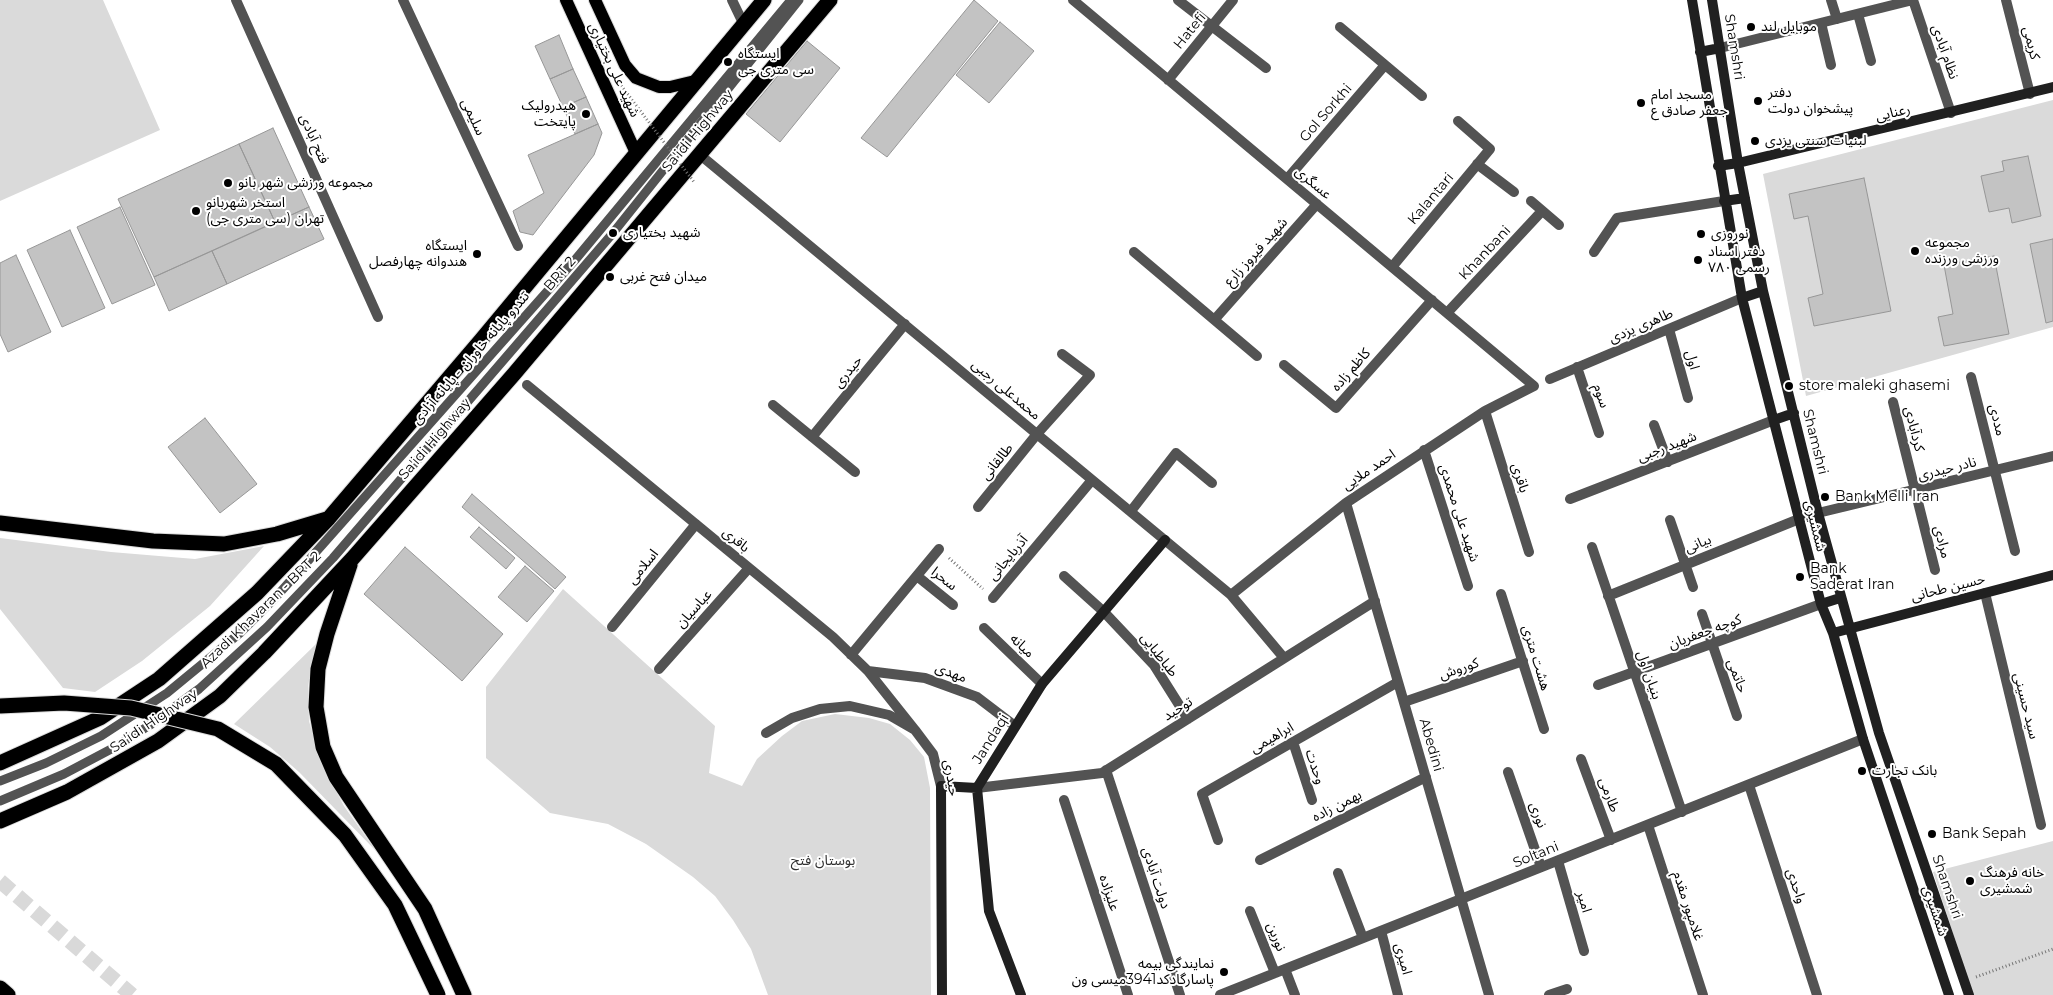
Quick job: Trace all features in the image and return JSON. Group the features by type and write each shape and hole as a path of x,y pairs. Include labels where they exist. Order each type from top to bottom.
{"highway":[{"name":"Sa'idi Highway","path":"0,763 100,718 158,680 256,593 329,518 699,80 764,0"},
{"name":"Sa'idi Highway","path":"0,821 67,792 158,741 220,696 264,653 352,559 514,374 830,0"},
{"path":"0,523 154,541 224,544 276,534 329,518"},
{"path":"352,559 327,634 318,669 316,707 322,747 336,777 425,909 464,995"},
{"path":"0,706 64,703 131,708 218,729 276,764 345,835 390,897 432,979 438,995"},
{"path":"0,988 8,995"}],"main road":[{"name":"شهید علی بختیاری","path":"566,0 636,153"},
{"name":"شهید علی بختیاری","path":"595,0 625,65 636,78 646,84 670,87 699,80"},
{"path":"1692,0 1700,52 1720,48"},
{"name":"Shamshri","path":"1712,0 1738,163 1763,290 1818,513 1840,598 1879,733 1969,995"},
{"name":"شمشیری","path":"1700,52 1742,298 1799,519 1822,604 1863,739 1949,995"},
{"name":"رعنایی","path":"1718,166 1738,163 1951,113 2053,87"},
{"path":"1724,201 1745,198"},
{"path":"1742,298 1763,290"},
{"path":"1774,420 1794,413"},
{"path":"1799,519 1818,513"},
{"name":"Jandaqi","path":"977,788 1042,684 1165,540"},
{"name":"حسین طحانی","path":"1832,633 2053,575"},
{"path":"1822,604 1840,598"},
{"path":"1863,739 1879,733"},
{"path":"941,786 977,788 989,911 1021,995"},
{"name":"حیدری","path":"941,786 942,995"}],"street":[{"name":"فتح آبادی","path":"236,0 378,317"},
{"name":"سلیمی","path":"403,0 518,246"},
{"path":"732,0 744,25"},
{"name":"عسگری","path":"1073,0 1534,386"},
{"path":"1178,0 1266,68"},
{"name":"Hatefi","path":"1168,80 1233,0"},
{"path":"1831,0 1837,19"},
{"path":"1720,48 1913,0"},
{"name":"نظام آبادی","path":"1913,0 1951,113"},
{"name":"کریمی","path":"2006,0 2030,94"},
{"path":"1858,14 1871,61"},
{"path":"1821,23 1831,65"},
{"path":"1340,28 1422,96"},
{"name":"Gol Sorkhi","path":"1287,179 1385,65"},
{"name":"Kalantari","path":"1392,267 1490,148 1458,122"},
{"name":"محمدعلی رجبی","path":"699,154 1231,595 1284,658"},
{"path":"1477,164 1514,192"},
{"path":"1531,201 1559,225"},
{"path":"1594,252 1617,218 1724,201"},
{"name":"شهید فیروز زارع","path":"1215,319 1317,204"},
{"name":"Khanbani","path":"1447,314 1542,211"},
{"path":"1134,252 1257,356"},
{"name":"طاهری یزدی","path":"1550,379 1742,298"},
{"name":"کاظم زاده","path":"1284,365 1336,408 1432,300"},
{"name":"حیدری","path":"812,437 905,324"},
{"name":"اول","path":"1669,328 1688,398"},
{"name":"طالقانی","path":"978,507 1037,434 1090,375 1062,354"},
{"name":"سوم","path":"1577,367 1599,432"},
{"name":"مددی","path":"1971,377 1996,470 2015,552"},
{"name":"باقری","path":"527,385 833,637 868,671 915,730"},
{"name":"احمد ملایی","path":"1231,595 1346,503 1485,411 1534,386"},
{"name":"کردآبادی","path":"1893,402 1916,491"},
{"path":"773,405 855,472"},
{"name":"باقری","path":"1485,411 1529,552"},
{"name":"شهید رجبی","path":"1570,499 1774,420"},
{"path":"1654,425 1668,462"},
{"name":"شهید علی محمدی","path":"1424,450 1468,586"},
{"path":"1131,511 1176,454 1212,483"},
{"name":"نادر حیدری","path":"1818,513 1916,491 2053,456"},
{"name":"آذربایجانی","path":"993,598 1092,480"},
{"name":"مرادی","path":"1916,491 1935,570"},
{"name":"Abedini","path":"1346,503 1489,995"},
{"name":"بیانی","path":"1608,596 1799,519"},
{"path":"1670,520 1693,587"},
{"name":"اسلامی","path":"612,627 696,524"},
{"name":"بنیان اول","path":"1592,547 1682,812"},
{"path":"851,655 939,549"},
{"name":"عباسیان","path":"659,669 749,568"},
{"name":"سحرا","path":"917,576 953,605"},
{"name":"طباطبایی","path":"1064,576 1104,612 1154,665 1188,719"},
{"name":"سید حسینی","path":"1985,593 2041,825"},
{"name":"هشت متری","path":"1502,594 1544,730"},
{"name":"توحید","path":"977,788 1093,774 1106,770 1375,601"},
{"name":"کوچه جعفریان","path":"1598,685 1822,604"},
{"name":"حاتمی","path":"1702,614 1711,645 1737,716"},
{"name":"میانه","path":"984,628 1042,684"},
{"name":"کوروش","path":"1404,702 1523,661"},
{"name":"مهدی","path":"868,671 925,678 977,697 1015,726"},
{"name":"ابراهیمی","path":"1218,840 1202,794 1398,682"},
{"name":"حیدری","path":"766,733 792,718 820,709 850,706 889,716 915,730 933,754 941,786"},
{"name":"Soltani","path":"1220,995 1863,739"},
{"name":"وحدت","path":"1293,742 1312,800"},
{"name":"طارمی","path":"1581,759 1610,840"},
{"name":"دولت آبادی","path":"1106,770 1180,995"},
{"name":"نوری","path":"1508,772 1542,867"},
{"name":"بهمن زاده","path":"1260,860 1426,777"},
{"name":"واحدی","path":"1749,785 1817,995"},
{"name":"علیزاده","path":"1064,800 1128,995"},
{"name":"غلامپور مقدم","path":"1648,825 1703,995"},
{"name":"امیر","path":"1558,861 1584,951"},
{"path":"1338,873 1364,938"},
{"name":"نورین","path":"1250,911 1280,971 1295,995"},
{"name":"امیری","path":"1381,931 1398,995"},
{"path":"1549,995 1567,989"}],"lane":[{"name":"تندرو پایانه خاوران - پایانه آزادی","path":"322,547 575,260 791,0"},
{"name":"BRT 2","path":"334,558 613,234 799,0"},
{"name":"Azadi Khavaran - BRT 2","path":"0,781 46,763 101,736 167,693 240,633 322,547"},
{"name":"Azadi Khavaran - BRT 2","path":"0,801 64,774 150,725 228,664 334,558"}],"path":[{"path":"617,80 694,182"},
{"name":"آذربایجانی","path":"939,549 993,598"},
{"path":"1965,981 2053,949"}],"green space":[{"path":"0,0 103,0 160,130 0,201"},
{"name":"مجموعه ورزشی ورزنده","path":"2053,100 2053,327 1806,396 1763,174"},
{"path":"0,538 111,552 195,559 264,546 210,606 142,661 95,692 63,688 0,609"},
{"name":"بوستان فتح","path":"563,589 715,726 709,773 742,786 757,759 782,736 802,721 835,714 869,718 890,724 910,740 924,757 930,788 931,995 768,995 751,949 733,920 715,896 693,877 646,844 608,824 550,813 486,758 486,687"},
{"path":"316,644 308,686 309,721 321,763 344,806 376,851 299,772 270,747 234,724"},
{"path":"2053,841 2053,995 1973,995 1933,872"}],"building":[{"path":"974,0 998,21 887,157 861,138"},
{"path":"1000,22 1034,51 989,103 956,75"},
{"path":"559,35 573,69 550,79 535,46"},
{"path":"807,41 840,68 780,142 746,114"},
{"path":"573,69 586,97 563,107 550,79"},
{"path":"586,97 598,124 575,134 563,107"},
{"path":"598,124 602,133 594,155 533,235 520,232 513,211 544,193 528,155"},
{"path":"273,128 309,207 275,222 239,144"},
{"name":"استخر شهربانو تهران (سی متری جی)","path":"239,144 275,222 154,277 118,199"},
{"path":"2028,156 2041,216 2012,223 2009,208 1989,212 1981,176 2004,171 2002,161"},
{"path":"1864,178 1891,311 1814,326 1808,298 1823,294 1808,216 1794,219 1789,194"},
{"path":"120,207 155,285 112,304 77,227"},
{"path":"309,207 324,239 227,284 212,251"},
{"path":"70,230 105,308 62,327 27,250"},
{"path":"2053,239 2053,321 2046,323 2030,244"},
{"path":"212,251 227,284 169,311 154,277"},
{"path":"16,255 51,332 8,352 0,334 0,263"},
{"path":"1994,256 2009,334 1944,346 1938,317 1953,314 1944,265"},
{"path":"205,418 257,484 220,513 168,447"},
{"path":"472,494 566,577 555,589 462,507"},
{"path":"479,527 515,558 506,569 470,537"},
{"path":"405,547 503,634 462,681 364,594"},
{"path":"525,566 554,591 527,622 498,597"}],"tunnel":[{"path":"0,881 132,995"}],"place":[{"name":"موبایل لند","path":"1751,27"},
{"name":"ایستگاه سی متری جی","path":"728,62"},
{"name":"دفتر پیشخوان دولت","path":"1758,101"},
{"name":"مسجد امام جعفر صادق ع","path":"1641,103"},
{"name":"هیدرولیک پایتخت","path":"586,114"},
{"name":"لبنیات سنتی یزدی","path":"1755,141"},
{"name":"مجموعه ورزشی شهر بانو","path":"228,183"},
{"name":"استخر شهربانو تهران (سی متری جی)","path":"196,211"},
{"name":"شهید بختیاری","path":"613,233"},
{"name":"نوروزی","path":"1701,234"},
{"name":"مجموعه ورزشی ورزنده","path":"1915,251"},
{"name":"ایستگاه هندوانه چهارفصل","path":"477,254"},
{"name":"دفتر اسناد رسمی ۷۸۰","path":"1698,260"},
{"name":"میدان فتح غربی","path":"610,277"},
{"name":"store maleki ghasemi","path":"1789,386"},
{"name":"Bank Melli Iran","path":"1825,497"},
{"name":"Bank Saderat Iran","path":"1800,577"},
{"name":"بانک تجارت","path":"1862,771"},
{"name":"Bank Sepah","path":"1932,834"},
{"name":"خانه فرهنگ شمشیری","path":"1970,881"},
{"name":"نمایندگی بیمه پاسارگادکد3941میسی ون","path":"1224,972"}]}
